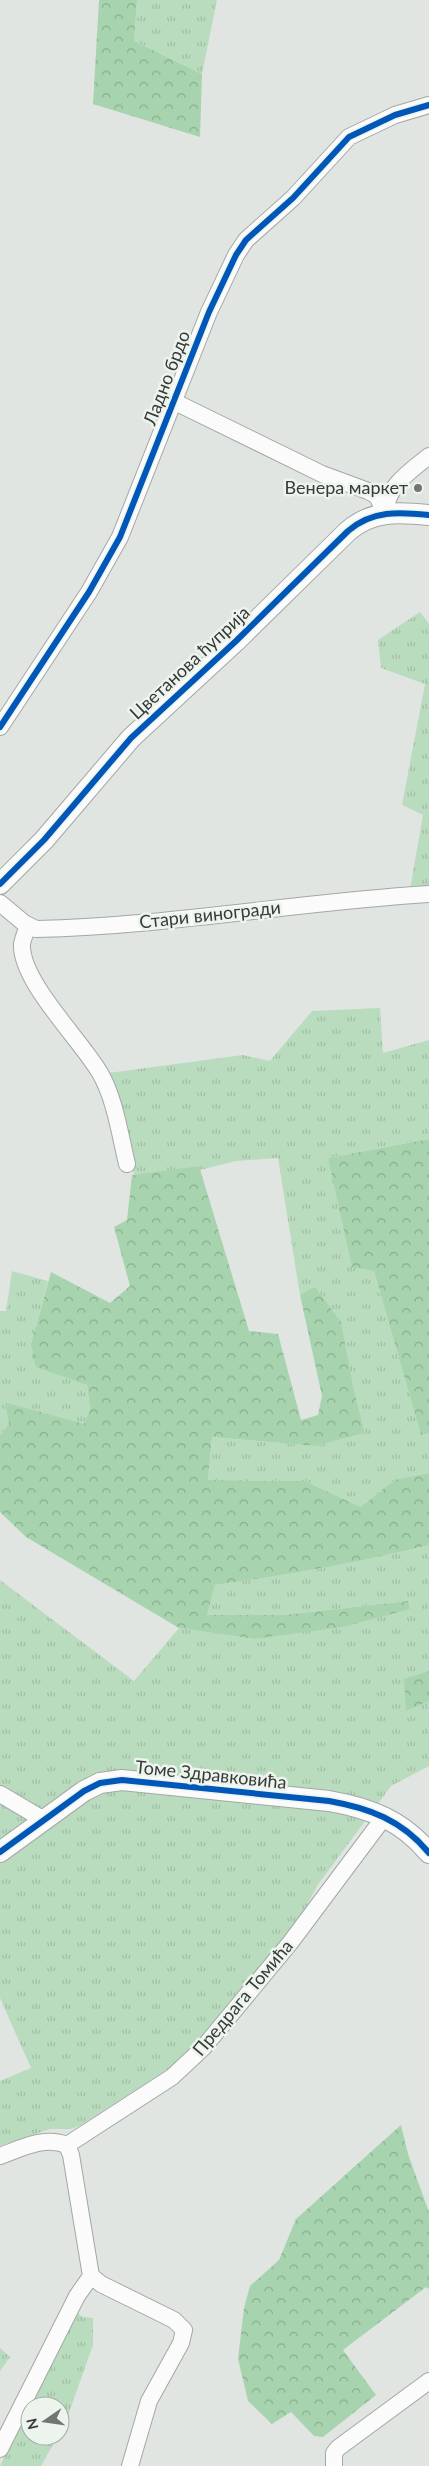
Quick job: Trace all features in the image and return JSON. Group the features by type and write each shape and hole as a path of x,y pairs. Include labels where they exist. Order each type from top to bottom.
{"street":[{"name":"Ладно брдо","path":"0,727 89,592 120,537 209,312 236,254 246,240 292,198 349,137 395,115 429,105"},
{"path":"175,402 322,474 368,491 377,496 385,513"},
{"path":"385,513 386,499 392,490 429,456"},
{"name":"Цветанова ћуприја","path":"0,884 44,840 132,738 236,642 348,531 370,517 385,513 429,515"},
{"name":"Стари виногради","path":"28,926 42,929 210,917 340,901 429,894"},
{"path":"0,903 28,926 22,945 31,974 41,992 101,1074 118,1125 127,1164"},
{"name":"Томе Здравковића","path":"0,1852 94,1786 105,1782 122,1780 353,1805 385,1816 415,1836 429,1853"},
{"path":"0,1794 44,1820"},
{"name":"Предрага Томића","path":"67,2145 154,2090 192,2059 263,1977 385,1816"},
{"path":"0,2156 40,2142 52,2141 67,2145 71,2155 91,2276 77,2296 0,2449"},
{"path":"91,2276 102,2284 174,2320 184,2330 182,2343 151,2395 130,2466"},
{"path":"334,2466 334,2453 338,2448 429,2380"}],"green space":[{"path":"99,0 140,0 137,1 134,41 202,74 200,137 93,104"},
{"path":"217,0 202,74 134,41 137,1"},
{"path":"420,612 429,624 429,894 409,895 423,815 402,805 425,684 381,668 378,640"},
{"path":"380,1008 383,1053 429,1040 429,1139 328,1158 374,1271 421,1435 429,1433 429,1473 394,1480 361,1507 305,1481 208,1480 212,1437 316,1446 365,1433 353,1386 315,1288 300,1295 278,1158 236,1161 200,1170 198,1166 136,1176 127,1164 101,1074 243,1055 270,1061 312,1011"},
{"path":"429,1139 429,1433 421,1435 374,1271 352,1267 328,1158"},
{"path":"199,1166 249,1331 278,1334 301,1420 318,1415 322,1396 300,1295 315,1287 341,1322 353,1386 365,1433 316,1446 212,1437 208,1480 305,1481 361,1507 394,1480 429,1473 429,1545 322,1568 215,1585 207,1615 284,1615 408,1601 410,1609 343,1627 254,1639 179,1628 26,1537 0,1512 0,1435 9,1424 5,1402 84,1424 90,1410 87,1385 36,1367 31,1344 51,1272 110,1303 130,1286 114,1227 127,1220 132,1175"},
{"path":"12,1271 48,1281 31,1344 87,1386 90,1410 84,1425 6,1402 9,1424 0,1435 0,1311 6,1311"},
{"path":"429,1545 429,1766 391,1786 317,1886 303,1913 276,1955 185,2058 81,2125 71,2129 50,2129 0,2146 0,2081 31,2068 0,1998 0,1580 134,1681 179,1628 254,1639 410,1609 408,1601 284,1615 207,1615 215,1585 322,1568"},
{"path":"429,1671 429,1701 406,1711 404,1679"},
{"path":"401,2125 408,2154 429,2212 429,2289 426,2287 343,2350 376,2395 323,2437 314,2436 291,2412 272,2424 248,2401 238,2359 244,2308 250,2286 279,2260 296,2219"},
{"path":"76,2311 82,2317 93,2318 93,2345 70,2410 70,2396 34,2396"},
{"path":"0,2348 10,2357 0,2371"},
{"path":"20,2425 20,2446 52,2446 41,2466 0,2466"}],"cycle path":[{"path":"0,727 89,592 120,537 209,312 236,255 246,240 293,198 349,137 395,115 429,105"},
{"path":"0,884 44,840 131,738 236,641 348,531 367,519 386,514 429,515"},
{"path":"0,1852 84,1791 100,1783 122,1780 329,1801 358,1807 396,1824 408,1832 429,1853"}],"place":[{"name":"Венера маркет","path":"418,488"}]}
